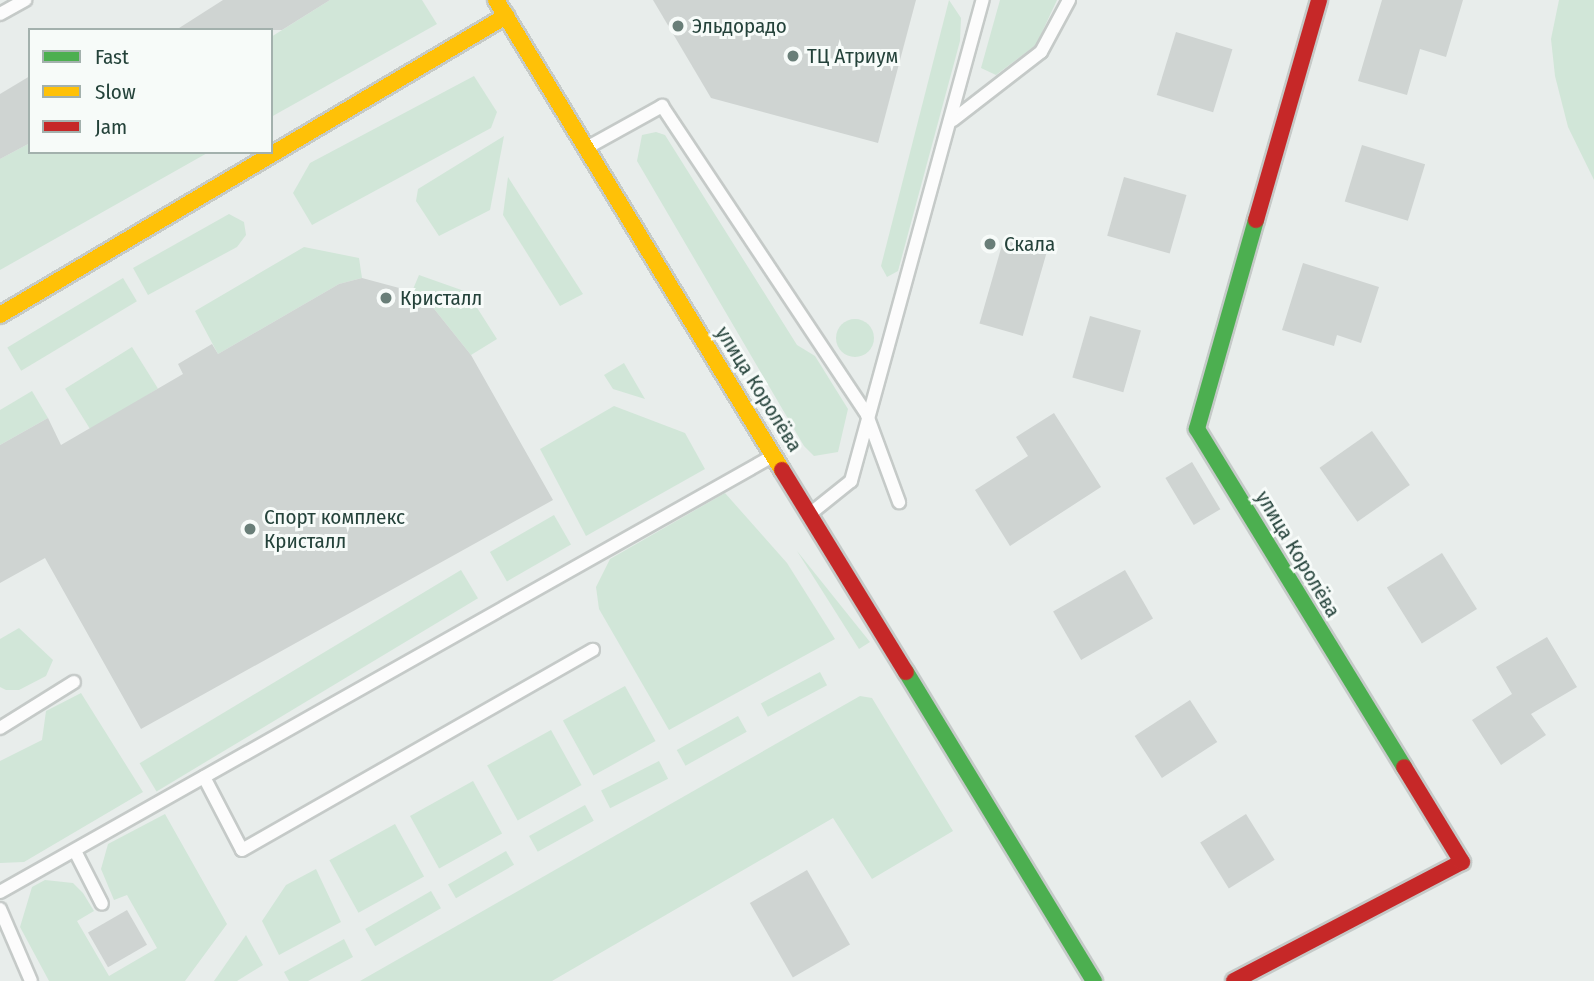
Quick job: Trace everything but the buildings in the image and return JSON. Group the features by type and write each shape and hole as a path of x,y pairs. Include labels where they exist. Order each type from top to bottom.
{"street":[{"name":"улица Королёва","path":"496,0 1094,981"},
{"name":"улица Королёва","path":"1234,981 1462,862 1198,429 1319,0"},
{"path":"273,154 506,16"},
{"path":"0,315 272,154"}],"lane":[{"path":"0,14 25,0"},
{"path":"811,513 851,481 867,415 953,120 983,0"},
{"path":"953,120 1041,52 1069,0"},
{"path":"585,149 662,106 867,415 899,502"},
{"path":"0,892 775,455"},
{"path":"204,777 242,850 593,650"},
{"path":"0,728 74,682"},
{"path":"75,851 102,904"},
{"path":"0,909 31,981"}],"green space":[{"path":"330,0 422,0 437,24 273,116 273,36"},
{"path":"949,0 961,18 960,41 898,271 887,277 881,266"},
{"path":"1000,0 1057,0 1036,45 996,75 981,68"},
{"path":"1559,0 1594,0 1594,180 1568,127 1555,76 1551,39"},
{"path":"474,76 497,112 491,128 312,225 293,193 310,163"},
{"path":"656,132 665,135 797,345 815,356 848,409 838,452 814,456 804,446 637,161 642,135"},
{"path":"504,136 490,210 439,236 416,201 418,189"},
{"path":"28,144 28,154 205,154 0,270 0,159"},
{"path":"508,177 583,294 560,306 503,215"},
{"path":"229,214 244,222 246,235 237,247 148,295 133,268"},
{"path":"304,247 359,258 362,278 339,284 218,354 195,311"},
{"path":"419,275 467,292 497,339 471,355 431,305 411,294"},
{"path":"123,278 137,301 21,371 7,348"},
{"path":"855,319 868,325 874,338 868,351 855,357 842,351 836,338 842,325"},
{"path":"132,347 158,389 91,430 65,389"},
{"path":"624,363 645,399 613,389 604,375"},
{"path":"32,391 48,418 0,445 0,410"},
{"path":"614,406 685,433 705,469 586,536 540,449"},
{"path":"725,493 787,563 835,639 669,730 599,609 596,587 610,559"},
{"path":"554,515 571,544 507,581 490,552"},
{"path":"797,551 870,642 859,649"},
{"path":"461,570 478,598 157,791 140,763"},
{"path":"19,628 53,660 46,676 19,690 6,690 0,687 0,639"},
{"path":"820,672 827,685 768,717 761,703"},
{"path":"625,686 656,741 593,776 563,720"},
{"path":"81,693 143,792 24,862 0,863 0,761 42,740 46,711"},
{"path":"860,696 872,698 953,831 872,879 833,818 552,981 360,981"},
{"path":"738,716 747,732 686,766 677,750"},
{"path":"551,730 582,785 518,820 487,765"},
{"path":"659,761 668,779 610,808 601,791"},
{"path":"473,781 502,833 439,868 410,816"},
{"path":"585,805 594,821 538,852 529,836"},
{"path":"165,814 227,924 185,981 49,981 20,927 32,887 45,880 73,883 83,893 94,911 77,921 109,976 157,948 127,895 114,900 101,869 108,844"},
{"path":"395,824 424,876 358,913 329,860"},
{"path":"506,851 514,865 456,898 448,884"},
{"path":"316,869 341,922 279,955 262,921 286,885"},
{"path":"431,891 441,908 375,946 365,929"},
{"path":"246,935 263,965 237,981 214,981"},
{"path":"344,939 353,957 308,981 289,981 284,972"}],"traffic: fast":[{"path":"1256,220 1197,429 1404,767"},
{"path":"906,672 1094,981"}],"traffic: slow":[{"path":"496,0 782,470"},
{"path":"273,154 506,16"},
{"path":"0,315 272,154"}],"traffic: jam":[{"path":"1256,220 1319,0"},
{"path":"782,470 906,672"},
{"path":"1234,981 1462,862 1404,767"}],"place":[{"name":"Эльдорадо","path":"678,26"},
{"name":"ТЦ Атриум","path":"793,56"},
{"name":"Скала","path":"990,244"},
{"name":"Кристалл","path":"386,298"},
{"name":"Спорт комплекс Кристалл","path":"250,529"}]}
